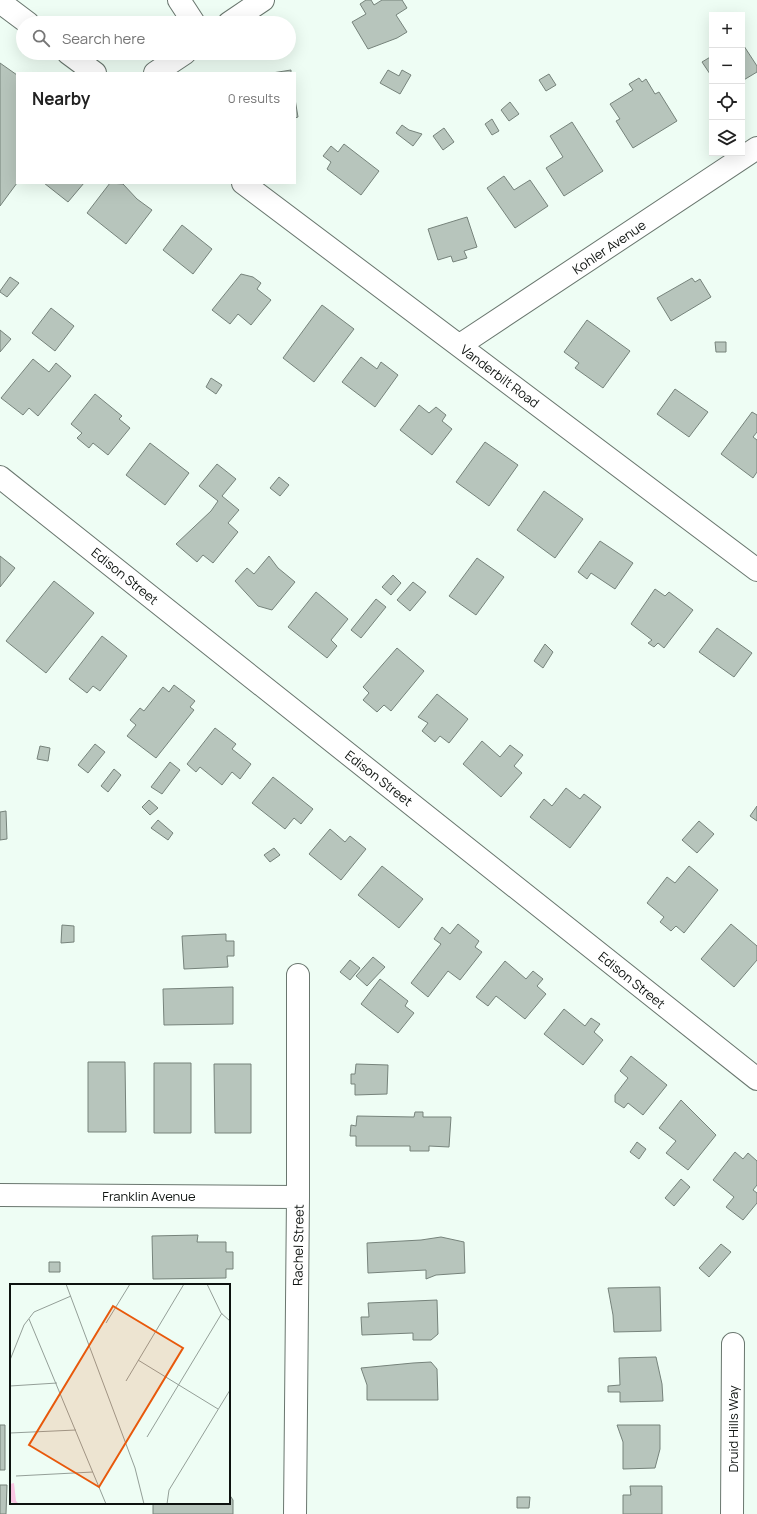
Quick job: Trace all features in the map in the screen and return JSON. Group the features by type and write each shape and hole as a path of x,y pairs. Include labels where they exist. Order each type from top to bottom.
{"street":[{"path":"179,0 189,16"},
{"path":"239,16 263,0"},
{"path":"0,2 19,16"},
{"path":"77,60 94,72"},
{"path":"156,72 174,60"},
{"name":"Kohler Avenue","path":"460,345 757,148"},
{"name":"Vanderbilt Road","path":"244,184 757,570"},
{"name":"Edison Street","path":"0,477 757,1079"},
{"name":"Rachel Street","path":"295,1514 298,1197 298,975"},
{"name":"Franklin Avenue","path":"0,1195 298,1197"},
{"name":"Druid Hills Way","path":"732,1514 733,1344"}],"building":[{"path":"366,0 371,0 374,5 382,0 402,0 407,8 396,15 407,32 397,38 368,49 352,22 366,14 360,4"},
{"path":"745,48 757,66 757,72 745,79"},
{"path":"709,58 709,72 702,62"},
{"path":"0,63 16,74 16,184 0,206"},
{"path":"291,70 291,72 278,72"},
{"path":"388,70 399,76 402,70 411,75 400,94 380,83"},
{"path":"549,74 556,85 546,91 539,80"},
{"path":"639,78 642,82 646,79 655,94 659,92 677,121 633,148 616,121 620,119 610,104 633,90 629,84"},
{"path":"510,102 519,114 509,121 501,110"},
{"path":"296,105 298,117 296,118"},
{"path":"492,119 499,131 492,135 485,124"},
{"path":"572,122 603,171 564,196 546,168 563,157 550,136"},
{"path":"402,125 409,130 422,134 413,146 396,133"},
{"path":"444,128 454,142 443,150 433,136"},
{"path":"344,144 379,171 361,195 327,169 331,162 323,156 331,146 338,152"},
{"path":"504,176 514,190 530,180 548,206 515,228 487,188"},
{"path":"45,184 83,184 68,202"},
{"path":"109,184 123,184 137,199 152,210 126,244 87,213"},
{"path":"467,217 477,247 464,251 467,258 453,262 451,256 438,260 428,229"},
{"path":"182,225 212,249 193,274 163,250"},
{"path":"241,274 253,277 261,283 257,289 271,300 251,325 238,314 230,324 212,310"},
{"path":"10,277 19,283 7,297 0,291"},
{"path":"692,278 695,282 700,279 711,297 671,321 657,298"},
{"path":"322,305 354,329 314,382 283,358"},
{"path":"51,308 74,326 55,351 32,333"},
{"path":"587,320 630,351 603,388 575,368 579,363 564,352"},
{"path":"0,330 11,339 0,352"},
{"path":"715,342 726,342 726,352 716,352"},
{"path":"361,357 377,369 381,362 398,375 375,407 342,382"},
{"path":"33,359 49,372 56,363 71,376 38,416 29,408 23,415 1,398"},
{"path":"211,378 222,385 216,394 206,387"},
{"path":"675,389 708,412 689,437 657,414"},
{"path":"95,394 122,416 119,419 130,428 108,455 93,443 89,448 77,438 82,433 71,424"},
{"path":"419,405 429,413 436,407 446,415 442,421 452,429 432,455 400,430"},
{"path":"752,412 757,415 757,432 753,437 757,440 757,472 753,478 721,454"},
{"path":"485,442 518,465 489,506 456,482"},
{"path":"150,443 189,473 165,505 126,475"},
{"path":"217,464 236,479 222,496 239,510 228,523 238,532 213,563 203,555 197,562 176,544 211,511 218,501 199,486"},
{"path":"279,477 289,485 280,496 270,488"},
{"path":"544,491 583,519 555,558 517,530"},
{"path":"600,541 633,563 615,589 591,573 587,579 578,572"},
{"path":"0,556 15,568 0,587"},
{"path":"269,556 278,568 295,582 272,610 258,606 235,581 247,568 254,574"},
{"path":"477,558 504,577 476,615 449,596"},
{"path":"393,575 401,583 391,595 382,587"},
{"path":"54,581 94,613 46,673 6,641"},
{"path":"413,582 426,592 410,611 397,600"},
{"path":"655,589 665,596 669,592 693,610 664,648 658,643 654,647 648,643 652,640 631,624"},
{"path":"316,592 348,619 331,640 337,646 327,658 288,627"},
{"path":"376,599 386,607 361,638 351,630"},
{"path":"717,628 752,653 734,677 699,652"},
{"path":"102,636 127,656 100,691 93,686 87,693 69,679"},
{"path":"545,644 553,652 543,668 534,661"},
{"path":"397,648 424,671 391,711 384,705 377,712 363,700 369,693 363,687"},
{"path":"174,685 195,701 190,707 194,710 156,758 127,736 136,725 130,720 140,708 144,711 163,687 169,692"},
{"path":"437,694 468,719 449,743 440,736 435,742 422,731 428,723 418,717"},
{"path":"215,728 236,744 232,749 251,764 240,779 232,772 222,785 200,767 196,772 187,764"},
{"path":"482,741 500,757 510,745 523,755 514,766 522,773 501,797 463,764"},
{"path":"95,744 105,752 88,773 78,765"},
{"path":"40,746 50,748 48,761 37,759"},
{"path":"170,762 180,770 162,794 151,787"},
{"path":"114,769 121,775 108,792 101,786"},
{"path":"273,777 313,809 301,824 294,818 285,829 252,803"},
{"path":"566,788 580,799 584,794 601,807 570,848 530,817 544,799 552,806"},
{"path":"149,800 158,808 150,815 142,807"},
{"path":"757,806 757,821 750,816"},
{"path":"6,811 7,839 0,840 0,812"},
{"path":"158,820 173,833 168,840 151,828"},
{"path":"699,821 714,834 697,853 682,840"},
{"path":"330,829 345,842 350,836 366,849 341,880 309,854"},
{"path":"274,848 280,855 270,862 264,855"},
{"path":"382,866 423,899 399,928 358,895"},
{"path":"689,866 718,890 684,933 676,926 671,931 660,922 664,917 647,903 667,877 675,883"},
{"path":"458,924 479,941 475,947 482,952 460,980 448,971 428,997 411,983 441,944 434,939 442,927 450,934"},
{"path":"731,924 757,946 757,960 734,987 701,959"},
{"path":"62,925 74,926 74,942 61,943"},
{"path":"226,934 226,941 234,941 234,956 227,956 228,967 184,969 182,936"},
{"path":"373,957 385,967 367,986 356,976"},
{"path":"350,960 360,968 350,980 340,972"},
{"path":"505,961 526,979 533,971 543,979 537,986 546,994 525,1019 496,996 488,1006 476,997"},
{"path":"380,979 408,1001 405,1006 414,1013 398,1033 361,1004"},
{"path":"233,987 233,1024 164,1025 163,989"},
{"path":"564,1009 585,1026 591,1018 600,1024 594,1032 603,1040 583,1065 544,1034"},
{"path":"631,1056 667,1085 643,1115 628,1103 624,1108 615,1102 615,1095 628,1078 620,1071"},
{"path":"88,1062 125,1062 126,1132 88,1132"},
{"path":"154,1063 191,1063 191,1133 154,1133"},
{"path":"214,1064 251,1064 251,1133 215,1133"},
{"path":"356,1064 388,1065 387,1094 355,1095 355,1084 351,1084 351,1074 355,1074"},
{"path":"681,1100 716,1135 688,1170 666,1153 676,1141 659,1128"},
{"path":"415,1112 423,1112 423,1117 451,1117 449,1147 429,1146 429,1151 410,1151 410,1146 356,1146 356,1136 350,1136 351,1125 356,1126 357,1116 414,1117"},
{"path":"637,1142 646,1149 639,1159 630,1152"},
{"path":"735,1152 743,1159 748,1153 757,1161 757,1185 753,1190 757,1193 757,1203 743,1220 726,1207 734,1197 713,1180"},
{"path":"681,1179 690,1187 674,1206 665,1198"},
{"path":"198,1235 197,1242 226,1242 226,1252 233,1252 233,1269 226,1269 226,1278 153,1279 152,1236"},
{"path":"441,1237 464,1242 465,1273 436,1275 426,1279 426,1270 368,1273 367,1243 421,1240"},
{"path":"721,1244 731,1252 709,1277 699,1268"},
{"path":"49,1262 60,1262 60,1272 49,1272"},
{"path":"660,1287 661,1331 614,1332 613,1315 608,1288"},
{"path":"437,1300 438,1334 431,1340 413,1340 413,1333 362,1335 361,1317 369,1317 368,1303"},
{"path":"656,1357 662,1384 663,1401 620,1402 620,1392 608,1392 608,1386 620,1385 619,1358"},
{"path":"431,1362 437,1369 438,1400 367,1400 367,1385 361,1368"},
{"path":"0,1425 5,1425 5,1470 0,1470"},
{"path":"617,1425 660,1425 660,1449 655,1468 623,1469 623,1442"},
{"path":"0,1485 7,1485 6,1514 0,1514"},
{"path":"630,1486 662,1486 662,1514 623,1514 623,1495 631,1495"},
{"path":"230,1496 233,1500 233,1514 153,1514 153,1504 230,1504"},
{"path":"517,1497 530,1497 529,1508 517,1508"}]}
